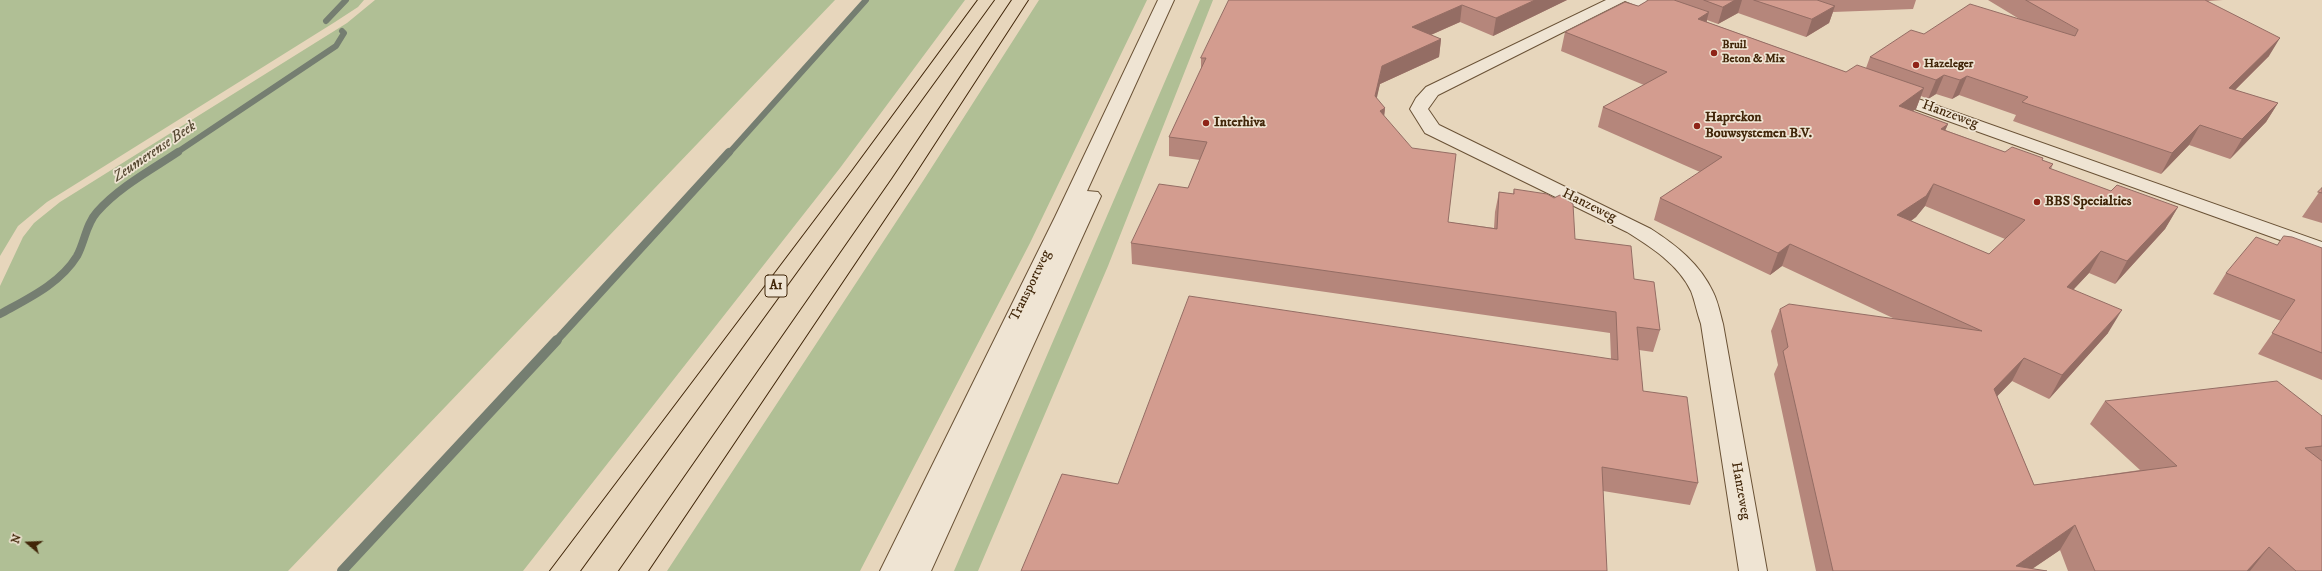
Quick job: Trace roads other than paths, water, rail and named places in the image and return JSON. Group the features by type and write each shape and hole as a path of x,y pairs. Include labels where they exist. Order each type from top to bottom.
{"highway":[{"name":"A1","path":"564,571 859,175 986,0"},
{"path":"634,571 901,180 1020,0"}],"street":[{"name":"Transportweg","path":"894,571 1065,217 1166,0"},
{"name":"Transportweg","path":"917,571 1078,226 1178,0"},
{"name":"Hanzeweg","path":"1618,0 1432,92 1422,102 1419,109 1432,129 1634,228 1658,242 1677,258 1700,288 1712,324 1753,571"},
{"path":"1632,0 1684,19"},
{"name":"Hanzeweg","path":"1871,87 2322,249"}],"waterway":[{"name":"Zeumerense Beek","path":"326,21 346,0"},
{"path":"729,153 866,0"},
{"name":"Zeumerense Beek","path":"176,153 336,46 344,33 342,31"},
{"name":"Zeumerense Beek","path":"0,314 42,290 62,275 77,256 90,222 97,212 125,187 178,152"},
{"path":"556,341 729,152"},
{"path":"342,571 557,340"}],"place":[{"name":"Bruil Beton & Mix","path":"1714,53"},
{"name":"Hazeleger","path":"1916,65"},
{"name":"Interhiva","path":"1206,123"},
{"name":"Haprekon Bouwsystemen B.V.","path":"1697,126"},
{"name":"BBS Specialties","path":"2037,202"}]}
